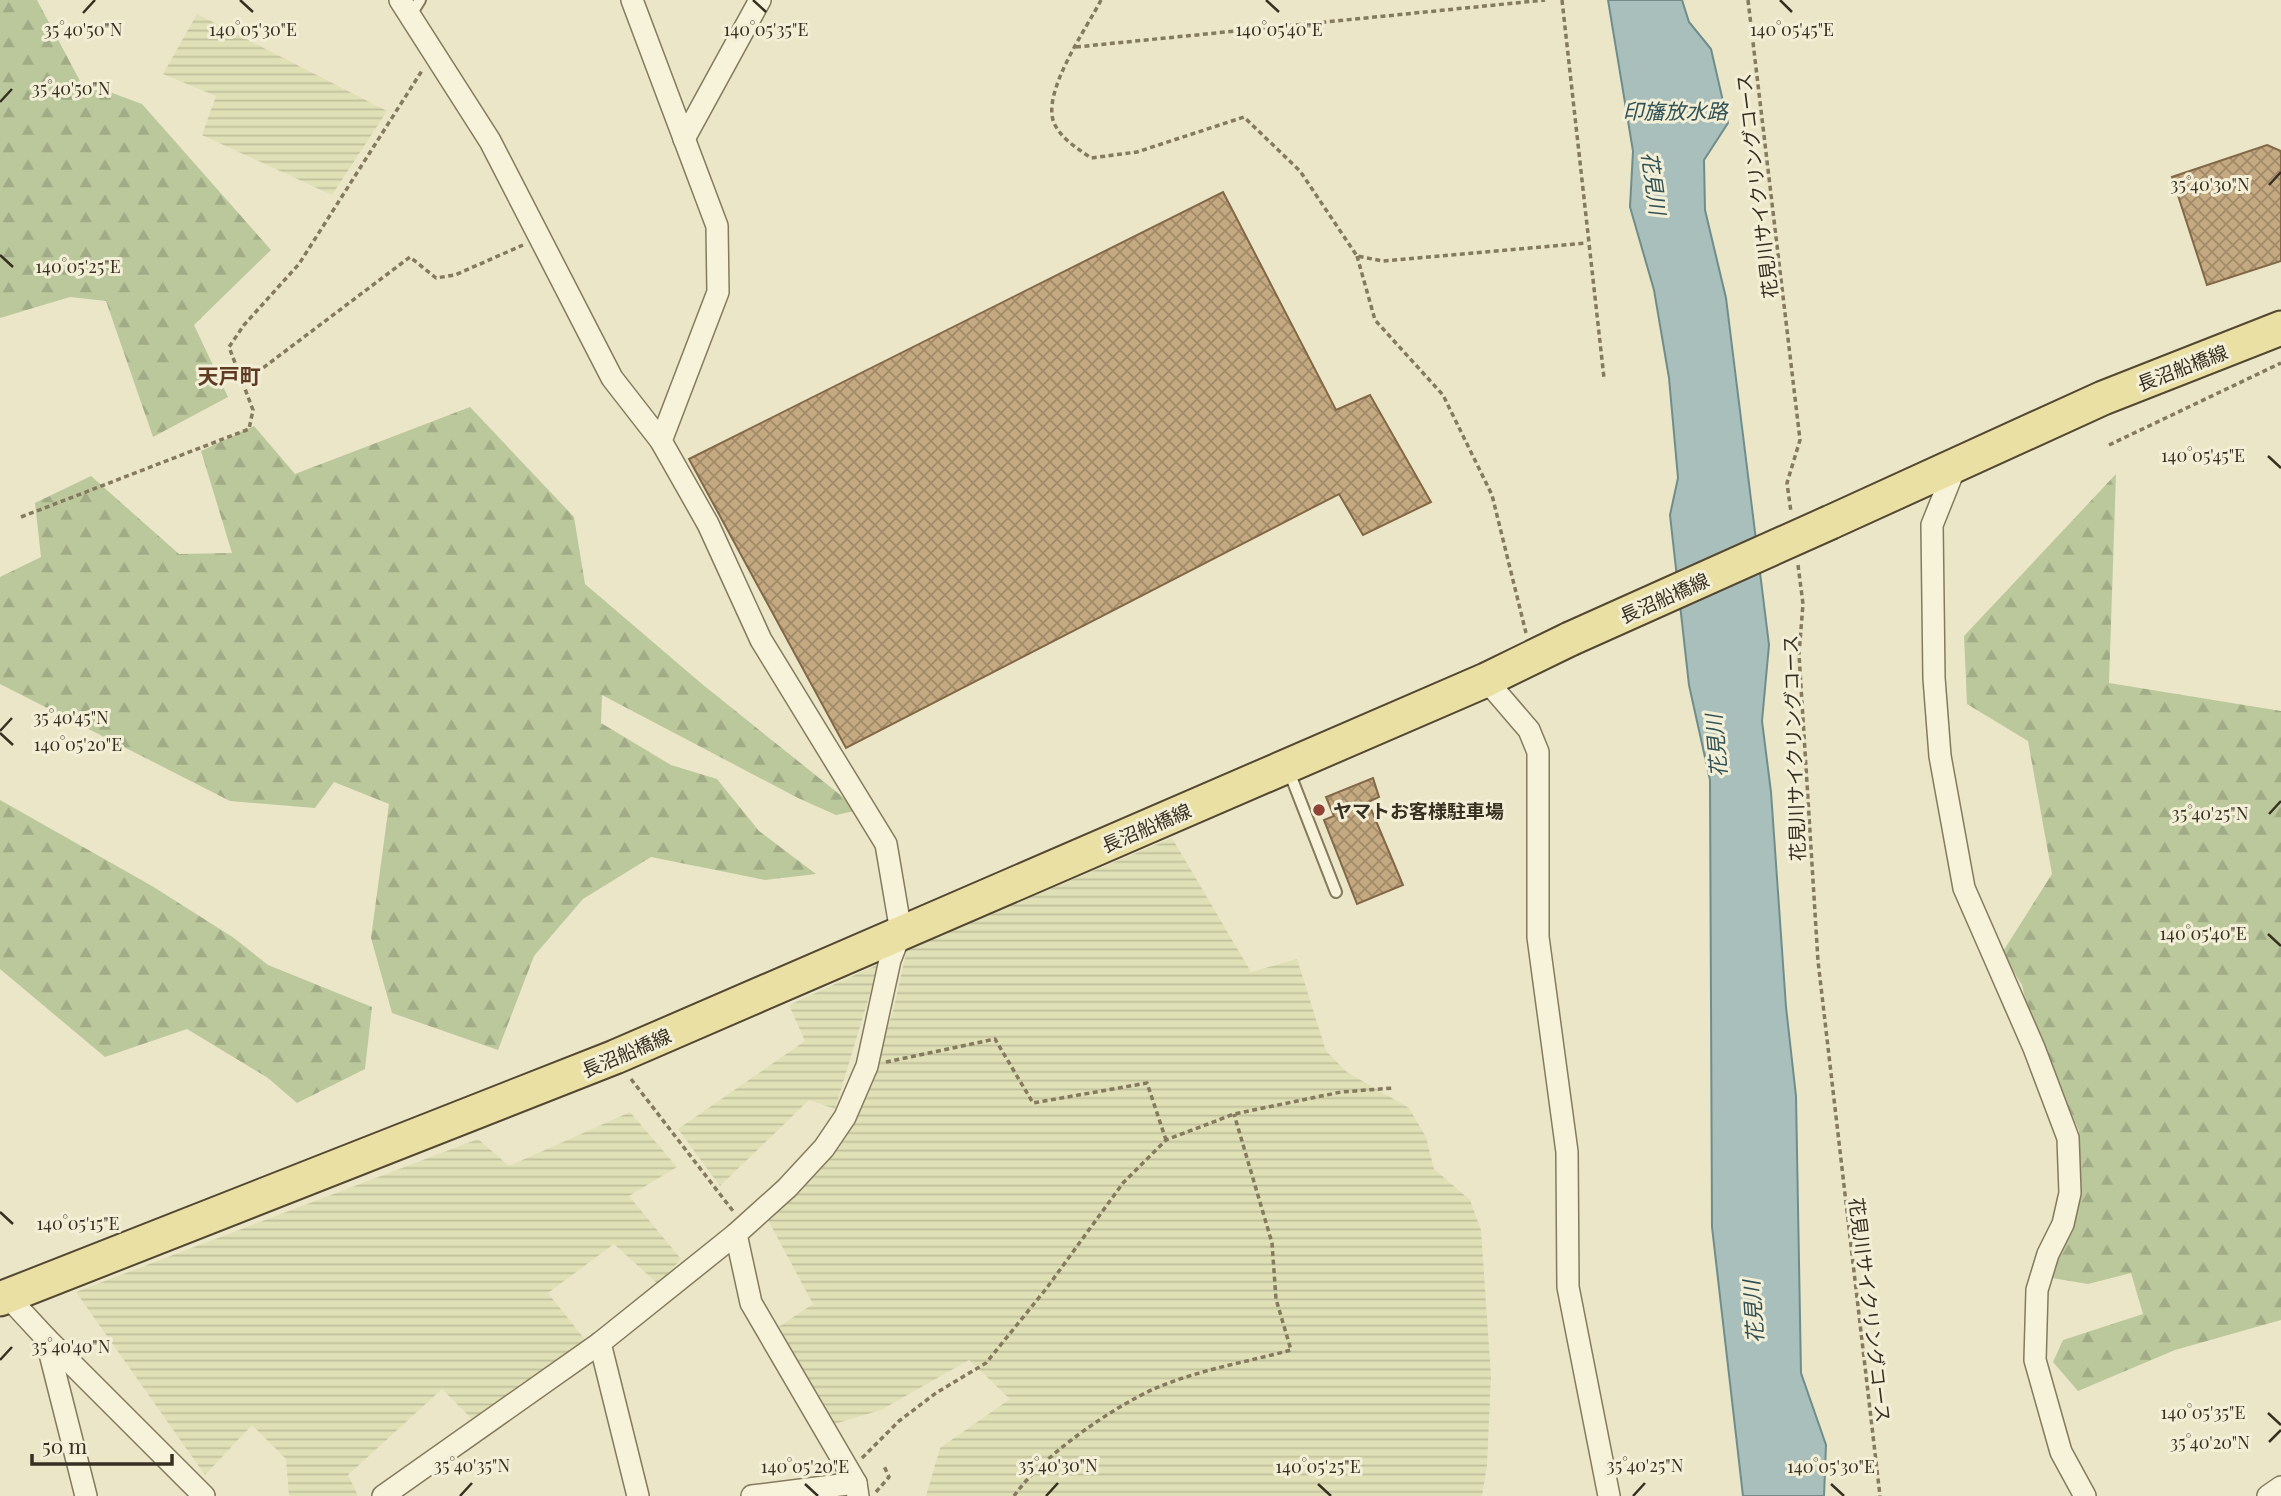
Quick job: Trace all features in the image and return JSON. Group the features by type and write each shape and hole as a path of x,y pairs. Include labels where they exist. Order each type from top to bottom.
{"main road":[{"name":"長沼船橋線","path":"3,1298 615,1057 1486,680 1570,639 2103,398 2281,328"}],"street":[{"path":"632,0 717,226 718,292 661,441"},
{"path":"684,139 760,0"},
{"path":"383,1496 600,1343 741,1231 824,1148 845,1117 867,1066 890,960 901,932 886,844 761,640 708,524 661,441 612,379 579,309 539,238 490,141 434,53 410,5"},
{"path":"1956,464 1932,525 1934,678 1940,756 1964,888 2034,1048 2068,1138 2070,1194 2063,1224 2048,1254 2037,1290 2035,1360 2061,1452 2085,1496"},
{"path":"1486,680 1529,730 1538,752 1538,937 1567,1152 1568,1287 1609,1496"},
{"path":"741,1231 751,1303 864,1487 752,1496"},
{"path":"3,1298 204,1496"},
{"path":"46,1338 86,1496"},
{"path":"600,1343 638,1496"},
{"path":"2268,1496 2281,1487"}],"lane":[{"path":"1287,767 1336,892"}],"path":[{"path":"1101,0 1060,72 1052,101 1053,122 1066,140 1091,158 1138,152 1244,117 1300,171 1357,256 1376,320 1443,395 1492,495 1533,657"},
{"path":"1076,47 1545,0"},
{"path":"1562,0 1604,378"},
{"name":"花見川サイクリングコース","path":"1748,0 1800,440 1787,484 1792,524"},
{"path":"21,517 248,429 253,410 229,347 244,325 299,264 434,53"},
{"path":"243,383 410,257 436,278 454,275 539,238"},
{"path":"1357,256 1383,261 1587,243"},
{"path":"2109,445 2281,363"},
{"name":"花見川サイクリングコース","path":"1797,564 1802,604 1799,654 1818,961 1880,1496"},
{"path":"867,1066 995,1039 1033,1103 1147,1083 1166,1140"},
{"path":"615,1057 741,1231"},
{"path":"864,1487 899,1421 936,1393 986,1363 1046,1289 1124,1183 1166,1140 1234,1114 1340,1092 1394,1088"},
{"path":"1014,1496 1025,1480 1071,1443 1116,1411 1156,1388 1291,1350 1276,1299 1272,1243 1234,1114"},
{"path":"864,1487 889,1477 884,1466"}],"green space":[{"path":"0,0 37,0 80,81 142,104 271,250 194,325 228,397 153,437 106,301 70,297 0,318"},
{"path":"197,14 387,111 332,195 202,135 216,96 163,74"},
{"path":"470,407 574,517 585,584 702,684 859,810 836,815 798,798 602,695 601,723 671,765 717,779 759,831 816,874 765,880 651,857 583,899 534,956 498,1050 392,1013 371,938 389,804 334,782 315,808 230,801 0,684 0,577 41,557 35,503 91,476 179,554 232,553 201,451 254,426 295,474"},
{"path":"2116,474 2109,683 2281,711 2281,1320 2175,1350 2078,1391 2053,1362 2063,1340 2143,1314 2131,1273 2088,1284 2046,1277 2079,1192 2079,1131 2030,1020 2022,985 2002,953 2052,874 2028,741 1967,704 1964,636"},
{"path":"0,800 152,886 234,938 268,965 372,1007 365,1069 297,1103 268,1078 187,1029 105,1057 0,969"},
{"path":"1172,838 1251,972 1297,959 1326,1051 1347,1072 1409,1108 1426,1137 1434,1169 1470,1200 1481,1230 1491,1376 1487,1465 1482,1496 926,1496 940,1448 1010,1399 969,1360 881,1410 824,1427 774,1330 813,1304 768,1220 822,1167 853,1121 892,1015 907,949"},
{"path":"879,964 835,1109 809,1100 720,1186 678,1129 805,1041 789,1005"},
{"path":"630,1112 677,1167 629,1196 681,1259 658,1284 614,1244 548,1293 587,1342 472,1419 442,1389 348,1475 358,1496 289,1496 286,1459 252,1425 205,1475 76,1292 478,1139 509,1166"}],"water":[{"name":"印旛放水路","path":"1608,0 1682,0 1689,22 1711,49 1728,123 1704,160 1705,210 1726,298 1769,645 1762,721 1771,792 1786,1007 1796,1096 1801,1373 1826,1445 1824,1496 1743,1496 1712,1227 1710,780 1689,685 1670,515 1678,478 1669,378 1654,290 1630,207 1633,151"}],"building":[{"path":"2267,145 2281,151 2281,261 2207,285 2172,177"},
{"path":"1223,192 1336,410 1370,395 1431,502 1363,535 1339,494 846,748 689,459"},
{"path":"1373,778 1379,797 1368,802 1403,885 1357,904 1324,820 1334,816 1326,797"}],"place":[{"name":"ヤマトお客様駐車場","path":"1319,810"}],"district":[{"name":"天戸町","path":"229,375"}],"water label":[{"name":"花見川","path":"1655,183"},
{"name":"花見川","path":"1715,746"},
{"name":"花見川","path":"1752,1312"}]}
